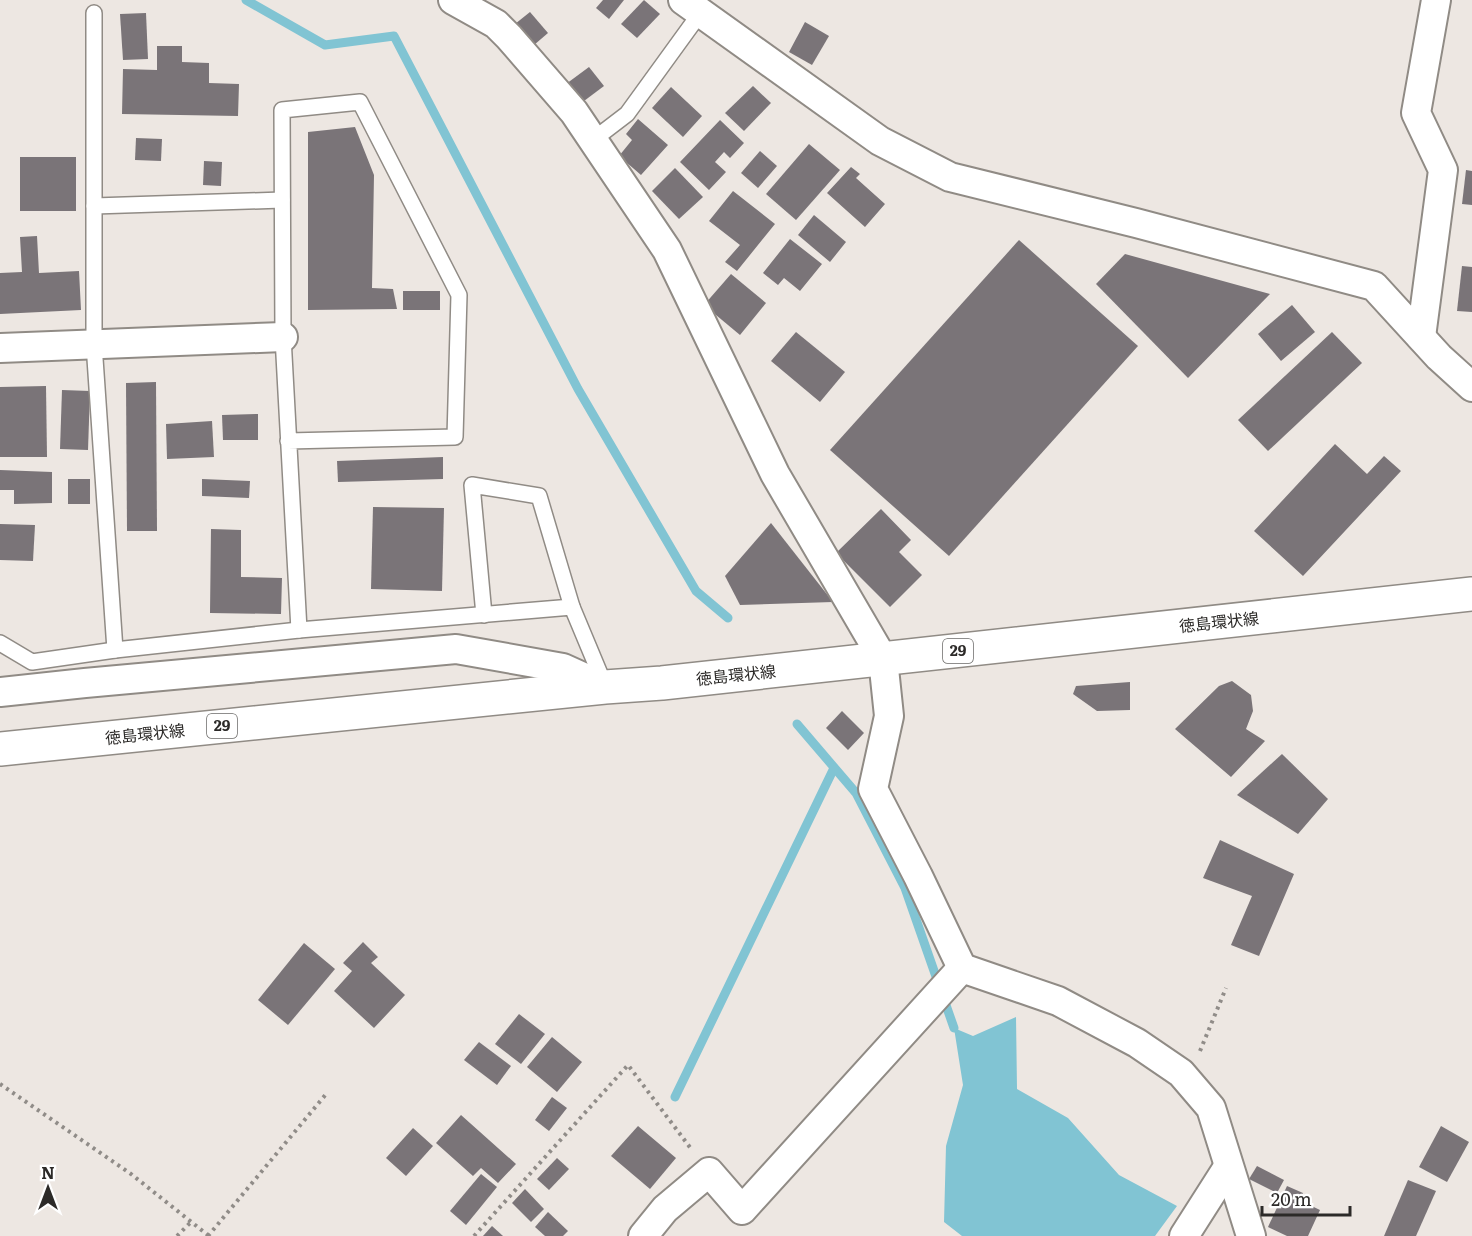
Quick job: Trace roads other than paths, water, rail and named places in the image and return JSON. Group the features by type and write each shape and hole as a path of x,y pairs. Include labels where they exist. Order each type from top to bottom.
{"main road":[{"name":"徳島環状線","path":"0,749 662,683 1472,594"}],"street":[{"path":"453,0 496,24 574,112 667,250 775,474 883,659 889,716 873,789 962,968 1058,1001 1137,1042 1182,1073 1211,1108 1251,1236"},
{"path":"1421,337 1443,170 1416,113 1436,0"},
{"path":"692,6 880,141 950,177 1374,286 1439,357 1472,387"},
{"path":"0,348 283,336"},
{"path":"0,692 456,650 563,668 605,687"},
{"path":"643,1236 664,1209 709,1172 742,1210 962,968"},
{"path":"1184,1236 1228,1167"}],"lane":[{"path":"593,140 627,114 692,6"},
{"path":"94,13 94,344 116,650"},
{"path":"288,441 455,437 459,295 360,102 282,110 283,336 288,441 299,630"},
{"path":"94,206 282,200"},
{"path":"484,615 472,485 539,496 572,607 605,687"},
{"path":"0,643 32,662 116,650 299,630 572,607"}],"water":[{"path":"1016,1017 1017,1089 1068,1118 1119,1175 1177,1206 1155,1236 962,1236 944,1222 946,1146 963,1085 954,1028 973,1036"}],"waterway":[{"path":"246,0 325,45 394,36 578,389 696,591 728,618"},
{"path":"797,724 856,793 905,888 954,1028"},
{"path":"675,1097 834,768"}]}
